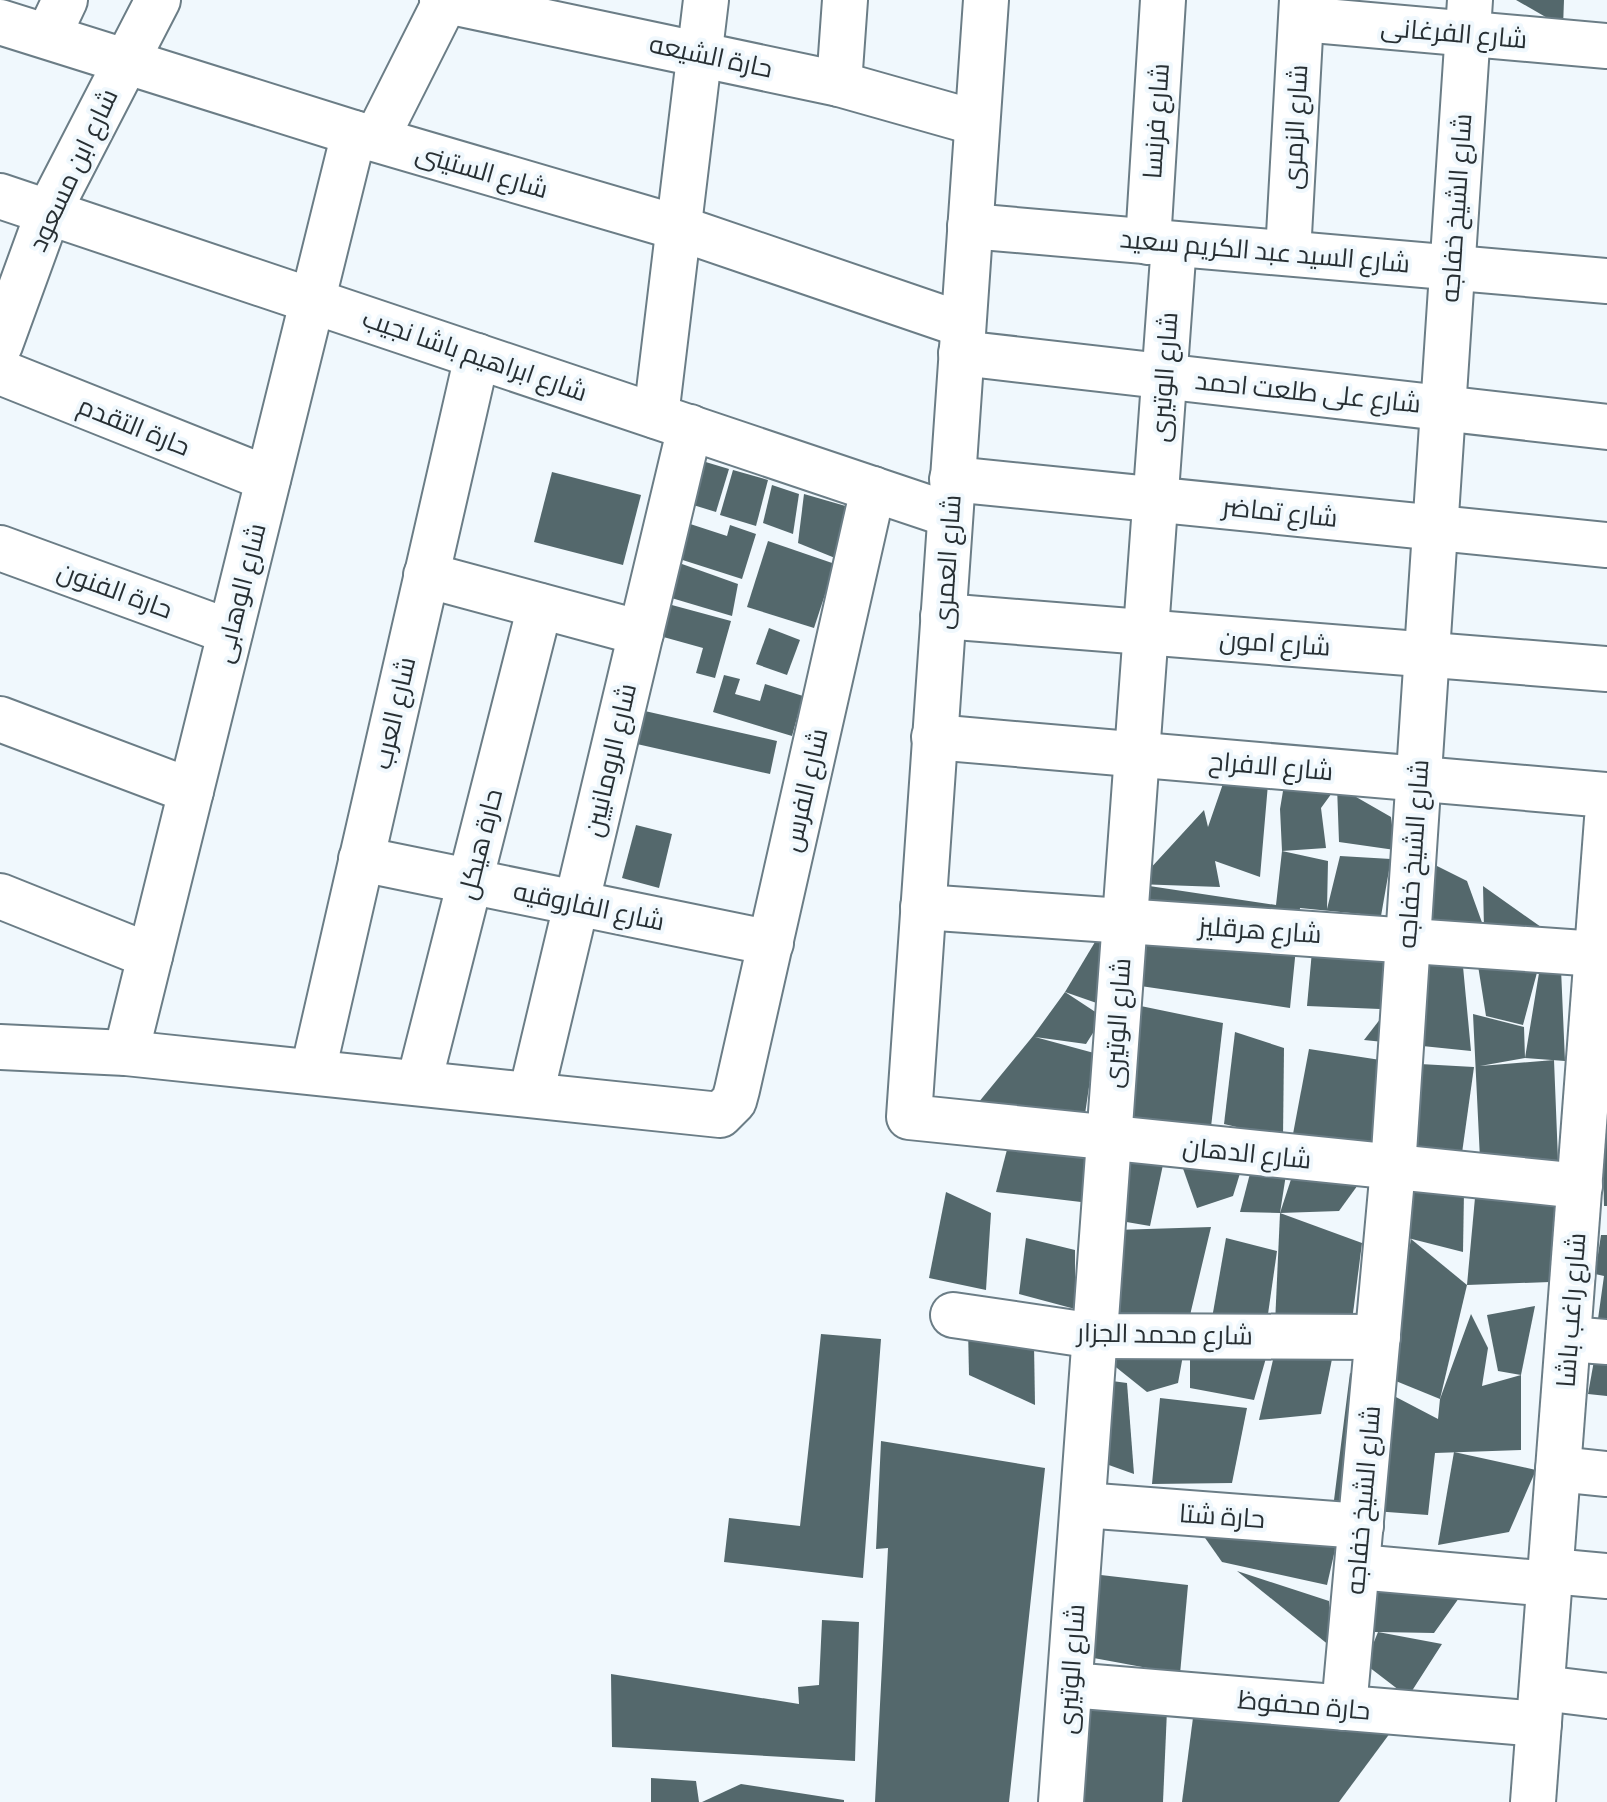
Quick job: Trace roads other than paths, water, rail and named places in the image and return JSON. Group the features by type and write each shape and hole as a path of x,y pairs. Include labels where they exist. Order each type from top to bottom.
{"street":[{"name":"شارع ابن مسعود","path":"0,345 48,213 158,0"},
{"name":"حارة الشيعه","path":"445,0 839,84 977,123"},
{"name":"شارع الوهابى","path":"126,1053 312,300 365,136 445,0"},
{"name":"شارع الرومانيين","path":"531,1094 641,633 673,422 679,228 706,0"},
{"path":"839,84 845,0"},
{"name":"شارع العمرى","path":"914,1119 908,1115 986,0"},
{"name":"شارع فرنسا","path":"1161,243 1163,0"},
{"name":"شارع الفرغانى","path":"1302,9 1469,17 1607,46"},
{"name":"شارع الزمرى","path":"1288,253 1302,9"},
{"name":"شارع الشيخ خفاجه","path":"1344,1708 1393,1168 1469,17"},
{"name":"شارع الستينى","path":"0,22 56,18 126,61 365,136 679,228 962,339"},
{"name":"شارع ابراهيم باشا نجيب","path":"0,196 873,489 951,497"},
{"name":"شارع السيد عبد الكريم سعيد","path":"970,226 1607,281"},
{"name":"شارع الوتيرى","path":"1061,1802 1164,376 1161,243"},
{"name":"شارع على طلعت احمد","path":"962,339 1164,376 1607,427"},
{"name":"شارع العرب","path":"313,1071 477,356"},
{"name":"حارة التقدم","path":"0,372 268,479"},
{"name":"شارع الفرس","path":"531,1094 720,1115 734,1101 873,489"},
{"name":"شارع تماضر","path":"951,497 1155,500 1607,545"},
{"name":"حارة الفنون","path":"0,548 230,632"},
{"path":"426,575 641,633"},
{"name":"حارة هيكل","path":"419,1082 540,606"},
{"name":"شارع امون","path":"943,616 1607,669"},
{"path":"0,719 191,791"},
{"name":"شارع الافراح","path":"934,737 1607,795"},
{"name":"شارع راغب باشا","path":"1533,1802 1558,1469 1588,1341 1588,1208 1599,1040 1598,954 1607,819"},
{"name":"شارع الفاروقيه","path":"361,859 771,943"},
{"path":"0,896 150,956"},
{"name":"شارع هرقليز","path":"923,907 1598,954"},
{"path":"0,1047 126,1053 531,1094"},
{"name":"شارع الدهان","path":"914,1119 1393,1168 1588,1208"},
{"name":"شارع محمد الجزار","path":"953,1315 1095,1336 1378,1337"},
{"path":"1558,1469 1607,1474"},
{"name":"حارة شتا","path":"1083,1505 1550,1578 1607,1576"},
{"name":"حارة محفوظ","path":"1070,1685 1344,1708 1540,1706 1607,1696"}]}
